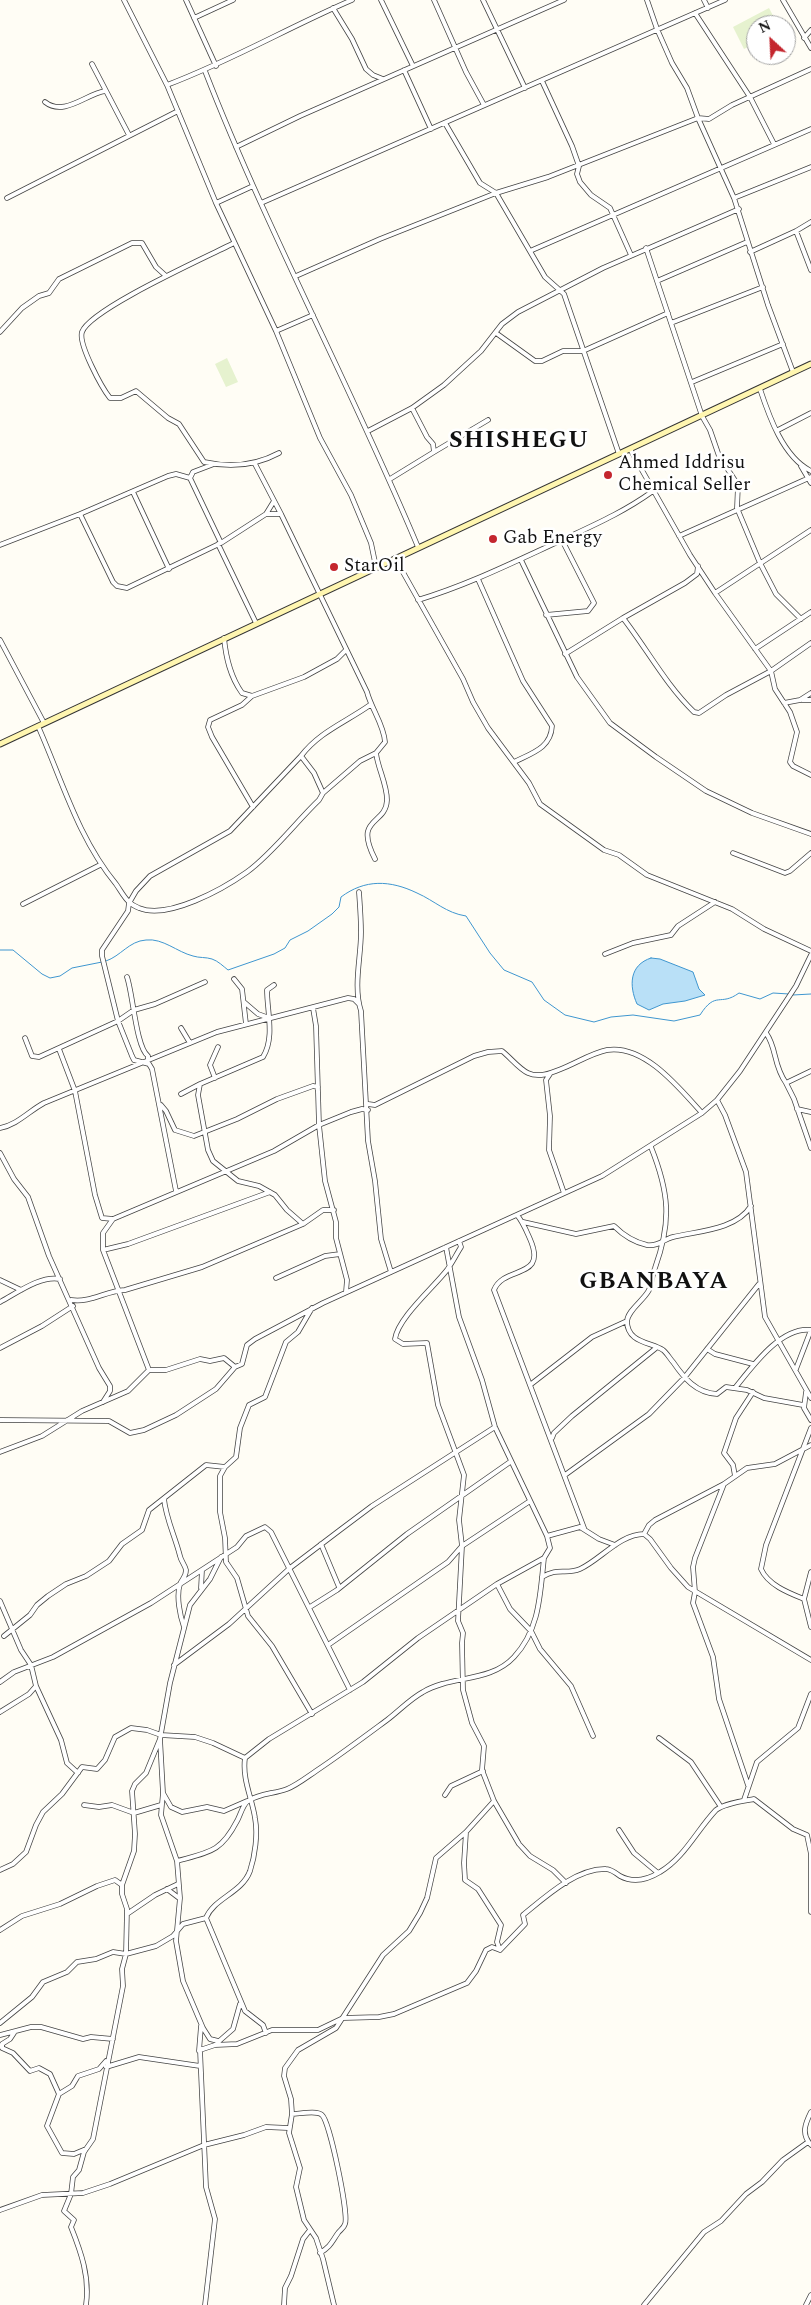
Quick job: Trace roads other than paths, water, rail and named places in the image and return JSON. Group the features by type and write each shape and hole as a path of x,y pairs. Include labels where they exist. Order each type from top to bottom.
{"main road":[{"path":"0,744 811,364"}],"street":[{"path":"124,0 167,85 234,244 276,331 320,438 351,496 365,528 376,567"},
{"path":"186,0 216,66"},
{"path":"194,18 233,0"},
{"path":"167,85 216,66 262,41 352,0"},
{"path":"381,0 413,66"},
{"path":"434,0 484,106"},
{"path":"484,0 525,88"},
{"path":"236,147 300,116 554,2 564,0"},
{"path":"647,0 656,29 672,63 687,88 698,118 739,209 750,252 794,372"},
{"path":"704,0 708,8"},
{"path":"261,203 725,0"},
{"path":"783,0 811,48"},
{"path":"333,8 352,39 366,68 373,75 383,79"},
{"path":"695,13 750,97 774,144"},
{"path":"804,38 811,30"},
{"path":"92,64 129,135"},
{"path":"205,70 253,186 390,479 418,547"},
{"path":"404,70 431,129"},
{"path":"296,276 380,239 496,193 533,183 579,166 698,118 708,119 750,97 811,70"},
{"path":"542,80 579,166 577,174 585,189 605,203 614,214 617,228 631,255"},
{"path":"45,102 50,107 62,108 77,103 94,93 105,91"},
{"path":"7,198 178,110"},
{"path":"444,123 480,183 496,193 545,277 561,290 619,454"},
{"path":"530,251 811,129"},
{"path":"734,198 811,167"},
{"path":"216,203 253,186"},
{"path":"368,431 412,408 444,385 481,351 502,324 518,312 646,248 739,209"},
{"path":"750,252 811,222"},
{"path":"796,231 811,270"},
{"path":"657,281 747,242"},
{"path":"0,332 22,308 38,296 49,292 59,279 132,243 142,243 156,267 166,276"},
{"path":"234,244 166,276 107,307 88,323 82,332 81,341 103,389 110,398 122,398 136,391 168,418 179,424 204,462 225,466 255,464 279,452"},
{"path":"646,248 702,416 710,430 719,456 738,485 737,508 760,563 776,594 801,619"},
{"path":"671,323 762,287"},
{"path":"496,333 535,361 542,361 563,351 582,350 668,313"},
{"path":"276,331 313,315"},
{"path":"692,382 783,344"},
{"path":"679,536 737,508 810,479 792,457 771,420 760,388"},
{"path":"412,408 427,437 433,444 434,452"},
{"path":"778,430 811,413"},
{"path":"390,479 488,420"},
{"path":"630,449 653,492 715,593 771,672 775,689 790,712 797,732 790,762 811,775"},
{"path":"190,478 193,472 215,464"},
{"path":"38,726 81,829 100,865 129,903 140,909 161,911 178,907 214,892 248,872 319,800 323,793 360,761 376,753 385,740 380,723 281,514 255,464"},
{"path":"801,466 811,470"},
{"path":"0,546 176,474 190,478 256,623"},
{"path":"133,492 169,568"},
{"path":"418,600 478,579 521,560 610,519 653,492"},
{"path":"80,514 117,586 127,588 220,544 266,514 274,501"},
{"path":"266,514 281,514"},
{"path":"715,593 811,530"},
{"path":"546,615 588,611 594,603 562,540"},
{"path":"395,558 444,644 488,728 514,762 540,804 558,819 604,850 619,855 647,875 732,909 764,929 811,951"},
{"path":"521,560 576,677 610,723 706,791 726,802 811,834"},
{"path":"565,654 685,583 696,574 698,566"},
{"path":"478,579 523,681 552,726 548,744 514,762"},
{"path":"755,649 811,612"},
{"path":"623,618 672,687 694,712 699,713 726,695 771,672 811,643"},
{"path":"224,638 226,659 232,676 242,693 252,696"},
{"path":"1,643 44,723"},
{"path":"252,807 212,737 208,724 210,720 242,705 252,696 304,677 336,659 346,650"},
{"path":"800,700 811,693"},
{"path":"784,703 811,700"},
{"path":"147,1061 134,1060 118,1021 102,950 128,911 129,903 136,891 158,870 230,831 315,741 338,723 370,705"},
{"path":"375,859 369,848 369,827 372,821 381,815 386,806 387,799 376,753"},
{"path":"302,756 314,773 323,793"},
{"path":"733,854 785,873 811,853"},
{"path":"23,904 100,865"},
{"path":"359,892 361,933 358,961 359,1004 368,1104 367,1135 375,1181 380,1233 391,1272"},
{"path":"605,954 633,943 671,935 678,926 715,902"},
{"path":"0,1420 109,1421 130,1433 144,1430 176,1415 216,1389 235,1367 242,1364 247,1345 312,1308 602,1176 702,1114 717,1100 766,1033 796,986 811,955"},
{"path":"127,977 142,1047 148,1056 147,1061 152,1069 176,1191"},
{"path":"234,979 242,989 246,1024"},
{"path":"25,1038 30,1054 35,1058 60,1049 118,1021 134,1010 155,1004 205,982"},
{"path":"181,1094 263,1057 268,1044 270,1018 267,990 274,984"},
{"path":"0,1128 11,1126 30,1110 44,1103 190,1043 246,1024 348,998 354,999 359,1004"},
{"path":"244,1002 258,1014 270,1018"},
{"path":"313,1008 318,1043 319,1125 325,1181 334,1210 336,1238 347,1280 346,1292"},
{"path":"181,1028 190,1043"},
{"path":"766,1033 772,1042 778,1072 786,1083 811,1148"},
{"path":"214,1078 210,1066 218,1047"},
{"path":"60,1049 75,1091 99,1211 104,1220 112,1219 274,1151 319,1125 356,1110 368,1110"},
{"path":"368,1104 375,1105 452,1066 488,1052 502,1051 528,1073 540,1075 550,1074 608,1050 624,1052 640,1058 664,1072 702,1114"},
{"path":"786,1083 811,1071"},
{"path":"550,1074 546,1080 550,1116 549,1150 564,1193"},
{"path":"540,1075 546,1080"},
{"path":"200,1084 198,1095 206,1130 208,1150 213,1161 238,1181 258,1186 270,1192 303,1224"},
{"path":"159,1103 166,1111 175,1130 194,1136 237,1119 277,1099 313,1086 318,1087"},
{"path":"717,1100 725,1115 746,1172 759,1284 765,1318 811,1398"},
{"path":"797,1109 811,1112"},
{"path":"530,1384 592,1337 627,1321 650,1288 667,1220 666,1197 661,1172 651,1147"},
{"path":"0,1153 14,1179 28,1197 49,1256 71,1300 99,1368 110,1386 110,1391 103,1402"},
{"path":"103,1250 128,1244 270,1192"},
{"path":"522,1222 576,1234 589,1233 614,1226 624,1236 641,1243 653,1245 673,1237 699,1233 738,1219 747,1213 751,1206"},
{"path":"71,1300 84,1301 117,1290 124,1290 202,1268 303,1224 323,1210 334,1210"},
{"path":"517,1215 533,1245 535,1255 533,1262 526,1270 501,1278 494,1290 552,1438 584,1528 598,1539 617,1545"},
{"path":"112,1219 103,1233 103,1250 149,1370"},
{"path":"459,1241 461,1247 448,1268 405,1319 396,1334 396,1339 403,1344 427,1343 438,1405 464,1474 458,1525 462,1546 458,1621 463,1633 463,1680 469,1715 485,1750 483,1771 494,1801 524,1851 553,1870 566,1883"},
{"path":"163,1793 171,1807 182,1812 207,1807 224,1811 262,1794 287,1788 317,1770 423,1692 442,1682 463,1680 501,1667 519,1650 530,1631 541,1598 544,1558 550,1548 547,1536 510,1462 495,1426 482,1380 459,1316 448,1268 446,1247"},
{"path":"276,1278 325,1256 340,1254"},
{"path":"0,1302 21,1290 53,1277 60,1279"},
{"path":"0,1280 21,1290"},
{"path":"565,1475 649,1414 684,1378 742,1308 759,1284"},
{"path":"0,1348 42,1326 73,1306"},
{"path":"312,1308 298,1332 286,1342 264,1397 250,1405 244,1415 236,1457 225,1466 220,1476 223,1556 229,1569 237,1578 246,1610 253,1624 272,1646 312,1714"},
{"path":"627,1321 630,1330 636,1338 663,1350 684,1378 697,1388 712,1394 718,1394 726,1387 735,1388 753,1392 764,1398 803,1405"},
{"path":"735,1388 753,1364 779,1342 798,1330 811,1330 796,1369"},
{"path":"552,1438 558,1428 656,1348"},
{"path":"707,1349 715,1354 753,1364"},
{"path":"149,1370 166,1370 200,1359 210,1361 224,1358 235,1367"},
{"path":"0,1452 42,1436 63,1422 136,1386 149,1370"},
{"path":"806,1391 803,1405 811,1420"},
{"path":"735,1476 733,1465 724,1453 736,1418 753,1392"},
{"path":"174,1665 246,1610 290,1568 372,1506 495,1426"},
{"path":"548,1429 558,1428"},
{"path":"804,1599 786,1591 766,1577 761,1570 766,1545 811,1428"},
{"path":"542,1577 557,1570 580,1569 617,1545 635,1536 644,1534 649,1525 655,1520 724,1484 747,1468 775,1464 811,1445"},
{"path":"310,1607 510,1462"},
{"path":"4,1636 13,1630 48,1596 66,1584 86,1576 109,1561 122,1544 142,1530 149,1510 206,1465 225,1466"},
{"path":"724,1484 695,1558 693,1567 695,1592 693,1603 713,1657 719,1699 748,1785"},
{"path":"164,1499 167,1519 176,1537 185,1566 185,1578 180,1584 181,1618 184,1627"},
{"path":"328,1645 448,1562 462,1546 530,1501"},
{"path":"0,1682 14,1672 53,1657 151,1603 237,1547 246,1536 265,1527 271,1532 290,1568 350,1690"},
{"path":"547,1536 574,1528 584,1528"},
{"path":"644,1534 657,1546 680,1579 695,1592 811,1660"},
{"path":"322,1544 339,1587"},
{"path":"86,2305 82,2251 72,2227 74,2220 64,2212 70,2195 73,2177 79,2170 86,2148 93,2139 123,1986 127,1914 122,1885 134,1850 132,1789 146,1772 160,1737 174,1665 190,1605 201,1588 210,1579 223,1556"},
{"path":"244,1758 268,1739 350,1690 458,1610 497,1584 544,1558"},
{"path":"201,1588 202,1570"},
{"path":"811,1572 804,1599 811,1627"},
{"path":"497,1584 510,1609 530,1631 540,1649 571,1686 593,1736"},
{"path":"0,1601 21,1650 31,1665 36,1686 61,1740 67,1763 78,1772"},
{"path":"0,1712 29,1694 36,1686"},
{"path":"744,1800 757,1762 798,1728 811,1694"},
{"path":"0,1870 13,1864 26,1852 43,1812 62,1794 82,1767 97,1769 105,1760 115,1737 127,1729 137,1728 160,1737 195,1737 213,1743 244,1758"},
{"path":"160,1737 163,1793 161,1805 162,1821 171,1838 178,1861 180,1898 176,1941 183,1980 201,2024 210,2039 217,2043 237,2044 276,2030 318,2030 342,2018 386,2016 463,1986 472,1977 486,1950 492,1947 500,1950"},
{"path":"659,1738 691,1762 721,1806"},
{"path":"244,1758 244,1776 256,1826 250,1872 232,1892 209,1910 206,1918 245,2011 263,2025 266,2032"},
{"path":"446,1795 450,1786 483,1771"},
{"path":"500,1950 525,1924 523,1915 566,1883 588,1872 608,1869 627,1880 640,1880 658,1873 678,1858 697,1832 721,1806 744,1800 754,1800 793,1829 807,1835 811,1854 811,1912"},
{"path":"178,1861 209,1852 221,1845 230,1835 249,1801"},
{"path":"334,2305 316,2238 304,2220 296,2186 300,2168 288,2128 292,2114 291,2099 284,2076 285,2068 298,2050 336,2028 383,1955 409,1931 420,1913 427,1898 436,1858 466,1832 494,1801"},
{"path":"84,1805 99,1807 112,1805 134,1813 161,1805"},
{"path":"619,1830 634,1853 658,1873"},
{"path":"466,1832 465,1880 478,1889 501,1925 497,1942 500,1950"},
{"path":"0,1930 22,1916 60,1904 105,1883 115,1880 122,1885"},
{"path":"127,1914 155,1895 178,1884"},
{"path":"167,1889 180,1898"},
{"path":"0,2023 32,1997 42,1982 67,1972 77,1962 113,1952 126,1954 168,1940 182,1924 206,1918"},
{"path":"199,2052 217,2043 233,2029 241,2003"},
{"path":"201,2024 199,2052 205,2117 206,2187 215,2219 205,2305"},
{"path":"0,2035 14,2033 31,2027 41,2027 83,2039 91,2037 113,2039"},
{"path":"14,2033 10,2039 2,2044 2,2048 12,2053 30,2071 39,2068 50,2074 60,2094"},
{"path":"106,2067 139,2057 200,2066"},
{"path":"86,2148 74,2154 66,2154 60,2151 47,2126 60,2094 72,2086 78,2076 99,2068 107,2060"},
{"path":"644,2305 704,2232 721,2221 746,2194 762,2182 787,2157 810,2143 805,2128 811,2112"},
{"path":"292,2114 318,2113 323,2116 328,2124 338,2170 346,2223 333,2244 320,2253"},
{"path":"0,2210 42,2195 70,2195 110,2184 204,2145 244,2135 266,2127 288,2128"},
{"path":"284,2305 284,2288 291,2276 303,2238 310,2230"},
{"path":"806,2305 811,2295"}],"water":[{"path":"651,958 660,959 693,972 699,989 705,995 685,1001 663,1004 649,1010 637,1004 634,997 633,977 638,966"}],"waterway":[{"path":"106,961 135,943 152,940 164,943 193,956 212,959 228,970 274,954 285,948 290,940 308,931 332,914 339,907 341,897 359,887 378,883 407,889 446,910 466,916 490,953 504,970 532,982 544,1000 565,1015 594,1022 611,1017 633,1015 674,1021 700,1015 710,1003 733,997 739,993 760,999 773,993 789,994"},
{"path":"0,950 13,950 42,974 50,978 60,976 72,968 102,962"},
{"path":"793,995 811,994"}],"place":[{"name":"Ahmed Iddrisu Chemical Seller","path":"608,475"},
{"name":"Gab Energy","path":"493,539"},
{"name":"StarOil","path":"334,567"}],"district":[{"name":"SHISHEGU","path":"519,442"},
{"name":"GBANBAYA","path":"654,1283"}]}
